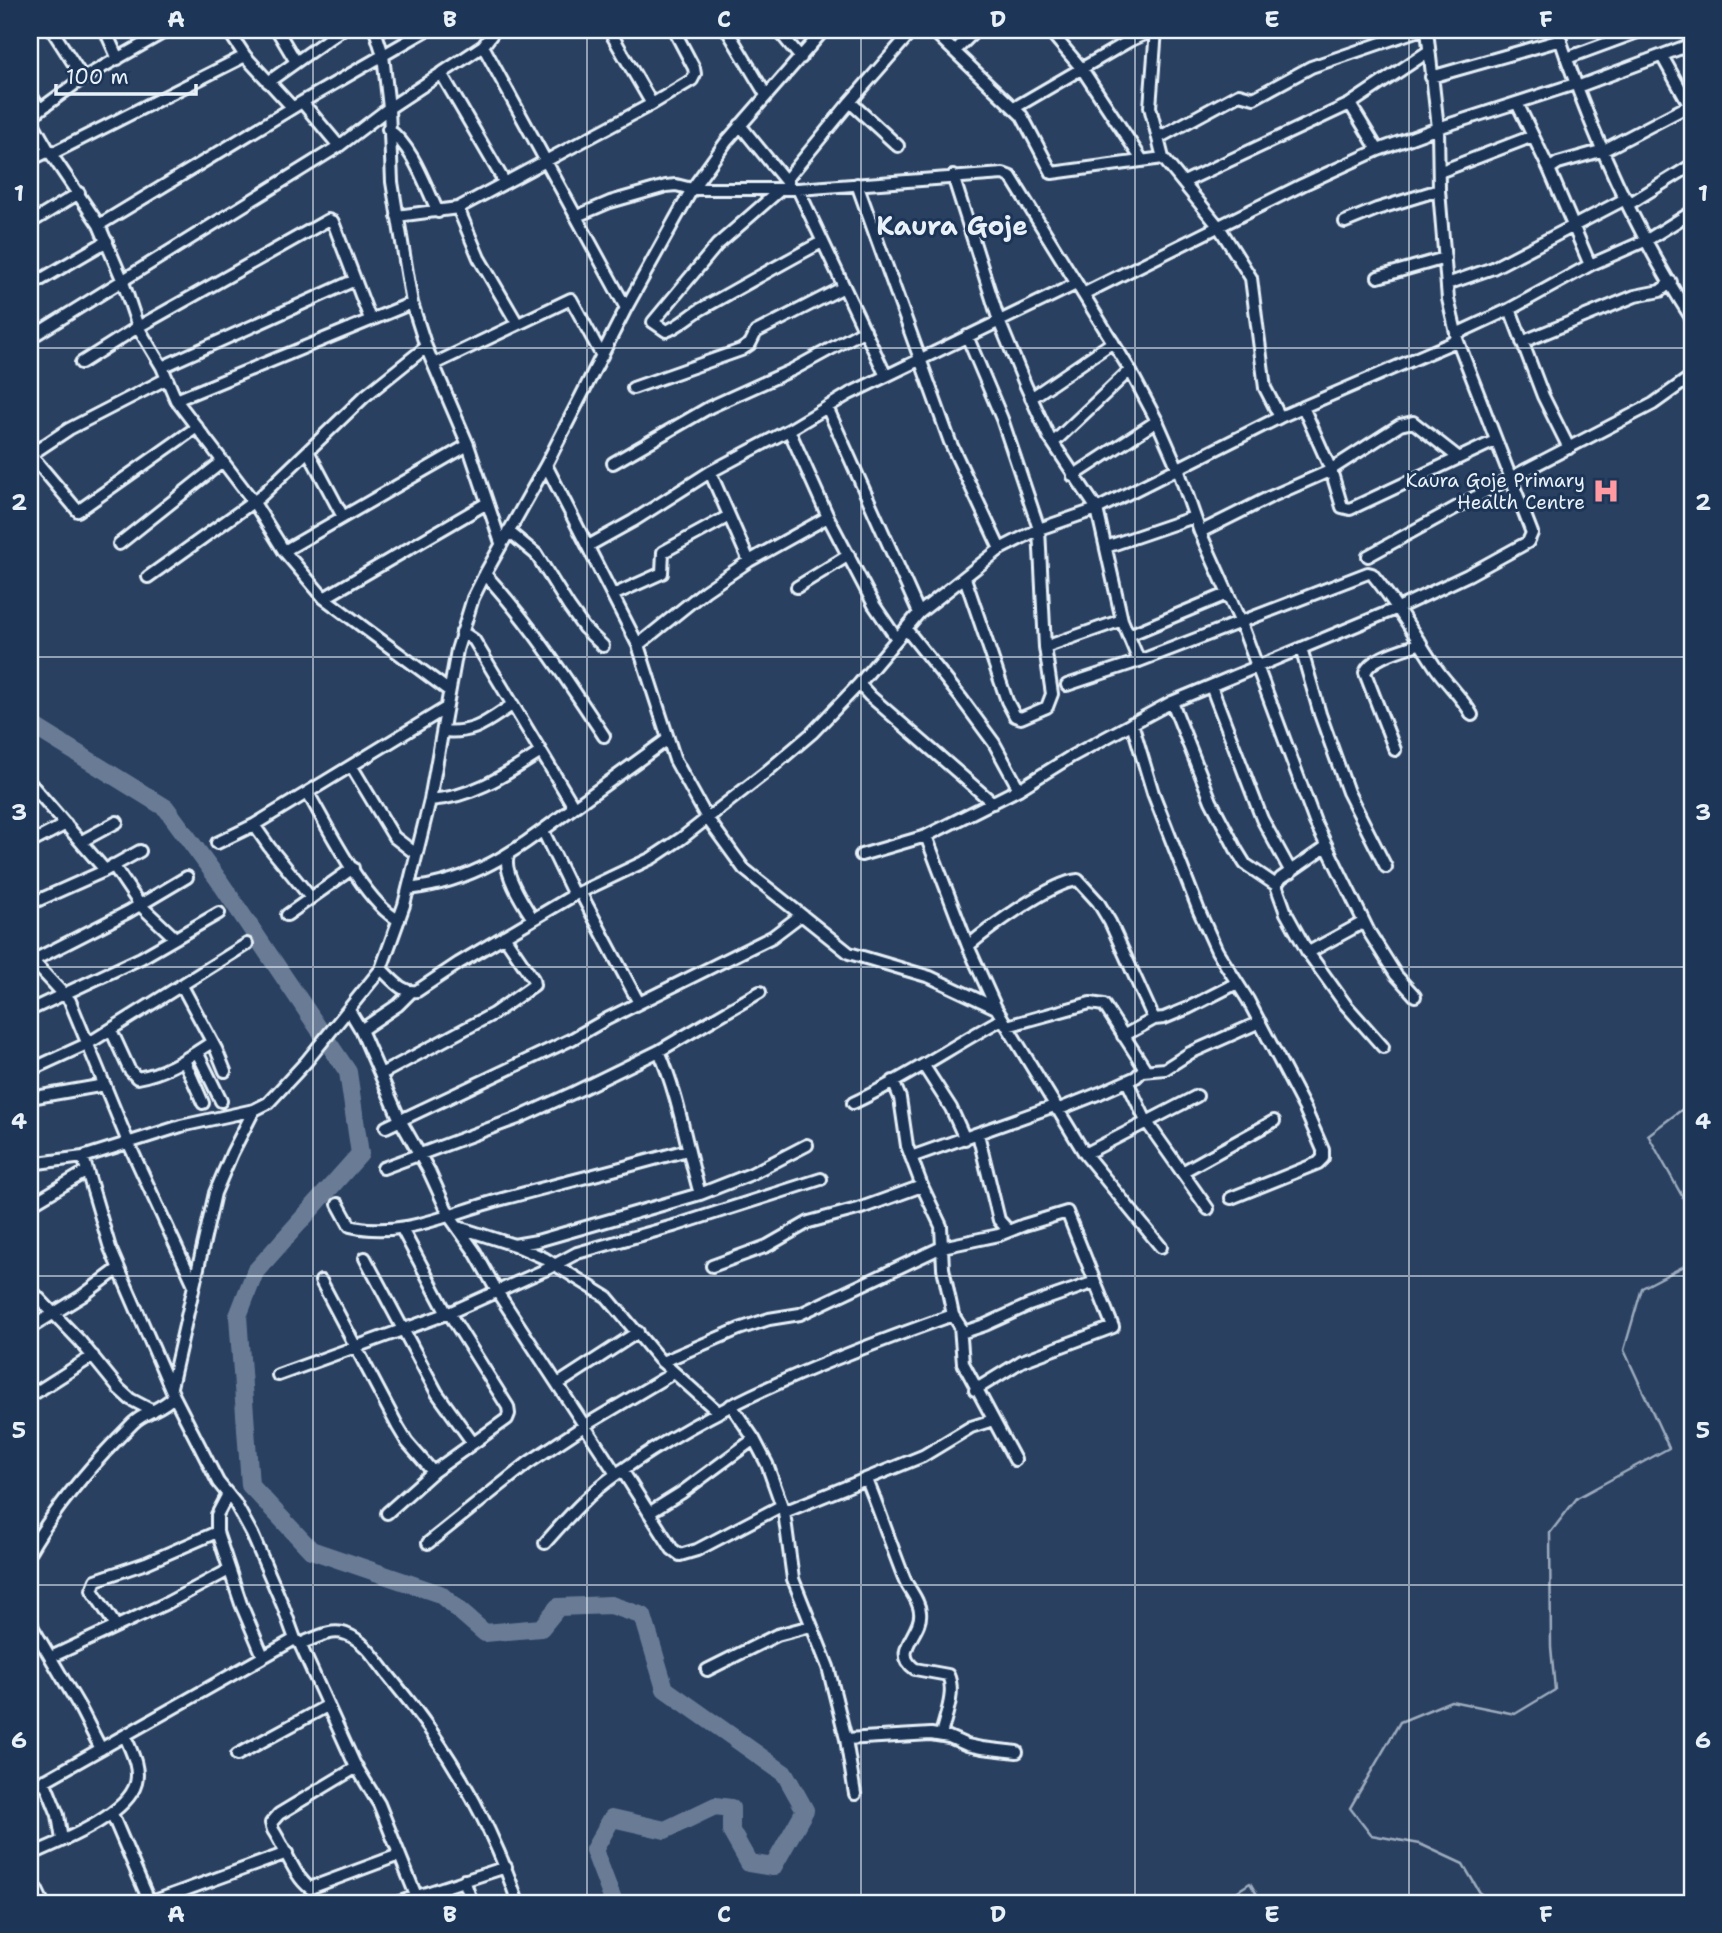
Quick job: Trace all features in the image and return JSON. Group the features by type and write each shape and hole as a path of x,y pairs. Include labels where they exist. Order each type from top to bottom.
{"street":[{"path":"52,30 83,78"},
{"path":"105,30 118,59"},
{"path":"168,30 83,78 30,118 99,225 122,279 138,327 162,367 176,400 253,501 284,551 324,598 448,690"},
{"path":"228,30 245,56 268,82 297,105 339,146"},
{"path":"276,30 296,62"},
{"path":"375,30 383,55 397,216 412,303 426,347 468,445 501,543"},
{"path":"99,225 426,30"},
{"path":"30,338 339,146 389,108 483,46 495,30"},
{"path":"609,30 652,104"},
{"path":"397,216 458,208 692,80 695,74 674,30"},
{"path":"727,30 766,95"},
{"path":"778,30 801,58"},
{"path":"30,1164 83,1157 181,1126 254,1110 268,1103 306,1062 381,969 408,889 430,800 448,690 462,632 485,573 546,464 625,307 692,189 740,125 824,30"},
{"path":"822,242 698,310 672,329 666,331 653,322 717,245 789,187 850,102 914,30"},
{"path":"932,30 1022,116 1052,173 1163,158"},
{"path":"955,51 976,30"},
{"path":"1049,30 1082,69 1142,160"},
{"path":"1014,108 1129,41 1155,30 1150,107 1163,158 1219,227 1251,278 1265,388 1280,417"},
{"path":"1158,138 1239,94 1254,98 1260,96 1311,67 1419,30"},
{"path":"861,855 926,836 1019,789 1172,702 1398,608 1468,575 1528,542 1532,533 1456,337 1444,258 1438,128 1427,30"},
{"path":"1567,58 1613,35 1643,30"},
{"path":"268,82 333,32"},
{"path":"1431,77 1559,35 1576,86 1604,150 1647,240 1692,319"},
{"path":"588,546 710,472 827,407 967,335 1080,289 1219,227 1378,150 1438,128 1576,86 1692,44"},
{"path":"483,46 625,307"},
{"path":"1184,182 1350,104 1429,51"},
{"path":"30,160 245,56"},
{"path":"1549,169 1558,163 1604,150 1691,106 1662,56"},
{"path":"441,73 505,183"},
{"path":"30,93 40,110"},
{"path":"850,102 898,146"},
{"path":"1517,103 1590,265"},
{"path":"1350,104 1378,150"},
{"path":"740,125 789,187 822,242 886,376"},
{"path":"388,129 395,133 410,155 438,212"},
{"path":"1439,172 1533,136"},
{"path":"1447,284 1493,268 1628,201 1692,165"},
{"path":"577,216 610,202 676,185 692,189 789,187 953,176 1003,174 1011,177 1130,370 1157,421 1178,469 1200,532 1241,622 1315,822 1364,922 1396,975 1415,996"},
{"path":"953,176 999,321 1031,398 1053,443 1097,509 1122,620 1139,661"},
{"path":"857,184 922,358 950,442 1000,549"},
{"path":"1345,222 1439,190"},
{"path":"30,223 79,193"},
{"path":"458,208 479,258 517,323"},
{"path":"381,969 402,988 411,992 417,991 577,894 652,858 765,773 812,733 859,684 919,613 1000,549 1039,529 1097,509 1280,417 1450,345 1456,337 1590,265 1647,240 1692,212"},
{"path":"82,363 138,327 328,220 333,222 370,319"},
{"path":"30,286 107,241"},
{"path":"1378,277 1444,258"},
{"path":"162,367 355,280"},
{"path":"1522,342 1622,301 1660,291 1671,282"},
{"path":"633,388 741,350 750,344 756,332 844,287"},
{"path":"434,364 571,299 601,356"},
{"path":"176,400 412,303"},
{"path":"1510,309 1544,396 1569,448"},
{"path":"613,463 710,407 792,370 865,330"},
{"path":"965,578 1007,701 1017,718 1047,707 1052,694 1045,647 1039,529 1002,419 967,335"},
{"path":"1031,398 1113,342"},
{"path":"148,578 253,501 365,396 426,347"},
{"path":"1053,443 1130,370"},
{"path":"1368,556 1653,404 1692,376"},
{"path":"166,379 69,429 30,455 78,511 197,428"},
{"path":"827,407 919,613"},
{"path":"1303,407 1331,470 1342,507 1350,509 1495,441"},
{"path":"1073,476 1157,421"},
{"path":"1200,532 1331,470 1400,425 1409,422 1413,422 1459,458"},
{"path":"789,430 828,517 874,605 897,639"},
{"path":"284,551 468,445"},
{"path":"308,451 343,517"},
{"path":"119,544 222,462"},
{"path":"546,464 638,645 675,760 707,818 744,869 849,953 930,977 996,1008"},
{"path":"710,472 750,561"},
{"path":"324,598 487,503"},
{"path":"613,595 662,573 663,552 729,516"},
{"path":"638,645 705,591 750,561 828,517"},
{"path":"1106,547 1194,517"},
{"path":"508,531 536,554 584,628 603,646"},
{"path":"797,587 849,555"},
{"path":"485,573 507,598 572,687 604,736"},
{"path":"1067,685 1139,661 1368,573 1372,574 1398,608 1450,688 1460,695 1472,715"},
{"path":"1129,635 1227,594"},
{"path":"1045,647 1122,620"},
{"path":"906,629 994,743 1019,789"},
{"path":"462,632 474,640 574,807"},
{"path":"1395,750 1366,673 1367,666 1421,643"},
{"path":"1301,648 1320,714 1348,793 1386,867"},
{"path":"859,684 993,803"},
{"path":"1211,686 1262,819 1291,872"},
{"path":"1172,702 1228,837 1245,864 1276,885 1286,913 1309,952 1345,1004 1384,1048"},
{"path":"443,731 462,733 471,730 512,705"},
{"path":"217,843 254,825 446,708"},
{"path":"1132,723 1153,793 1199,911 1217,950 1260,1022 1323,1150 1324,1158 1318,1163 1231,1198"},
{"path":"408,889 432,887 457,879 508,856 668,739"},
{"path":"430,800 450,799 478,790 541,752"},
{"path":"352,766 394,836 416,854"},
{"path":"33,783 66,824 109,867 140,905 175,938"},
{"path":"308,793 371,898 386,914 398,920"},
{"path":"82,841 117,822"},
{"path":"30,843 66,824"},
{"path":"254,825 311,898"},
{"path":"542,831 639,1003"},
{"path":"926,836 968,946 1004,1022 1085,1154 1161,1247"},
{"path":"1276,885 1327,846"},
{"path":"30,904 140,851"},
{"path":"508,856 508,870 519,897 533,919"},
{"path":"288,915 353,868"},
{"path":"187,877 140,905 31,960 70,1001 128,1142 194,1285"},
{"path":"968,946 1002,920 1058,887 1079,880 1098,902 1110,922 1154,1019"},
{"path":"30,1010 64,995 219,913"},
{"path":"386,1126 572,1039 772,937 801,915"},
{"path":"1309,952 1364,922"},
{"path":"381,1074 493,1014 534,985 533,979 504,936"},
{"path":"30,1070 89,1043 247,944"},
{"path":"1123,1036 1154,1019 1158,1020 1188,1008 1237,984"},
{"path":"182,986 225,1071"},
{"path":"361,1030 398,1005 411,992"},
{"path":"383,1168 518,1118 659,1051 760,992"},
{"path":"853,1103 924,1066 963,1040 1004,1022 1090,1003 1104,1005 1144,1067 1142,1072"},
{"path":"349,1010 361,1030 400,1120 450,1217 584,1426 649,1513 672,1549 680,1555 697,1550 782,1509 867,1480 934,1450 971,1427 993,1420"},
{"path":"911,1157 1055,1108 1127,1081 1142,1072 1165,1069 1190,1053 1260,1022"},
{"path":"111,1030 129,1069 137,1078 146,1077 184,1060 212,1042"},
{"path":"659,1051 681,1111 687,1150 700,1194"},
{"path":"197,1052 221,1101"},
{"path":"184,1060 203,1103"},
{"path":"924,1066 951,1108 965,1139"},
{"path":"1127,1081 1146,1121 1208,1209"},
{"path":"893,1082 900,1098 911,1157 941,1226 943,1268 953,1315 960,1326 962,1363 1015,1460"},
{"path":"30,1098 105,1085"},
{"path":"1085,1154 1197,1096"},
{"path":"30,1550 64,1498 136,1420 153,1411 172,1392 215,1194 254,1110"},
{"path":"1182,1172 1274,1121"},
{"path":"978,1134 999,1220 1009,1231"},
{"path":"514,1245 537,1241 700,1194 751,1174 807,1145"},
{"path":"338,1205 350,1226 401,1229 687,1150"},
{"path":"83,1157 97,1211 118,1269 172,1392 218,1482 251,1534 327,1706 356,1767 379,1804 417,1900"},
{"path":"30,1205 87,1171"},
{"path":"278,1375 448,1314 498,1293 577,1253 677,1225 821,1179"},
{"path":"712,1266 767,1246 809,1222 861,1208 922,1186"},
{"path":"662,1362 739,1329 769,1319 800,1314 942,1247 999,1236 1066,1212 1113,1327 1022,1361 975,1390"},
{"path":"458,1227 514,1245 556,1265 607,1297 662,1362 718,1411"},
{"path":"387,1513 433,1472 507,1419 509,1414 508,1407 448,1314 401,1229"},
{"path":"365,1258 437,1394 473,1443"},
{"path":"30,1328 55,1314 118,1269"},
{"path":"321,1281 407,1442 433,1472"},
{"path":"961,1333 1028,1305 1095,1282"},
{"path":"30,1289 130,1399 153,1411"},
{"path":"545,1543 568,1517 619,1472 718,1411 844,1354 953,1315"},
{"path":"558,1384 638,1332"},
{"path":"35,1393 93,1356"},
{"path":"428,1544 528,1463 673,1373"},
{"path":"731,1405 767,1464 782,1509 793,1579 828,1667 846,1739 855,1794"},
{"path":"649,1513 754,1439"},
{"path":"867,1480 904,1578 920,1609 920,1620 905,1649 905,1657 915,1669 948,1675 951,1681 951,1694 940,1735"},
{"path":"228,1494 217,1515 217,1532 263,1656"},
{"path":"116,1626 94,1596 92,1590 96,1580 146,1563 217,1532"},
{"path":"51,1657 229,1570"},
{"path":"30,1618 33,1628 101,1749"},
{"path":"708,1670 776,1635 811,1626"},
{"path":"30,1789 263,1656 297,1642 340,1632 348,1634 364,1646 419,1712 460,1775 492,1834 518,1903"},
{"path":"237,1755 327,1706"},
{"path":"846,1739 906,1734 940,1735 982,1748 1017,1752"},
{"path":"30,1855 112,1814 128,1798 136,1784 137,1769 125,1736"},
{"path":"356,1767 279,1814 271,1823 306,1886 313,1889 399,1855"},
{"path":"44,1780 58,1815 62,1840"},
{"path":"112,1814 149,1903 287,1853"},
{"path":"396,1903 417,1900 464,1880 506,1867"},
{"path":"30,1876 43,1903"},
{"path":"464,1880 472,1903"}],"waterway":[{"path":"30,724 166,808 218,879 348,1072 360,1154 255,1272 238,1316 250,1485 311,1550 440,1594 485,1633 541,1628 558,1607 611,1605 643,1616 665,1689 785,1774 805,1810 773,1867 749,1863 731,1831 731,1808 715,1806 665,1830 612,1818 594,1850 614,1903"},
{"path":"1692,1102 1648,1135 1692,1214"},
{"path":"1486,1903 1463,1864 1420,1844 1371,1835 1350,1808 1400,1722 1451,1701 1515,1714 1555,1690 1551,1647 1550,1533 1577,1498 1669,1448 1624,1350 1642,1288 1692,1262"},
{"path":"1219,1903 1250,1883 1262,1903"}],"place":[{"name":"Kaura Goje Primary Health Centre","path":"1606,491"}],"district":[{"name":"Kaura Goje","path":"952,225"}]}
